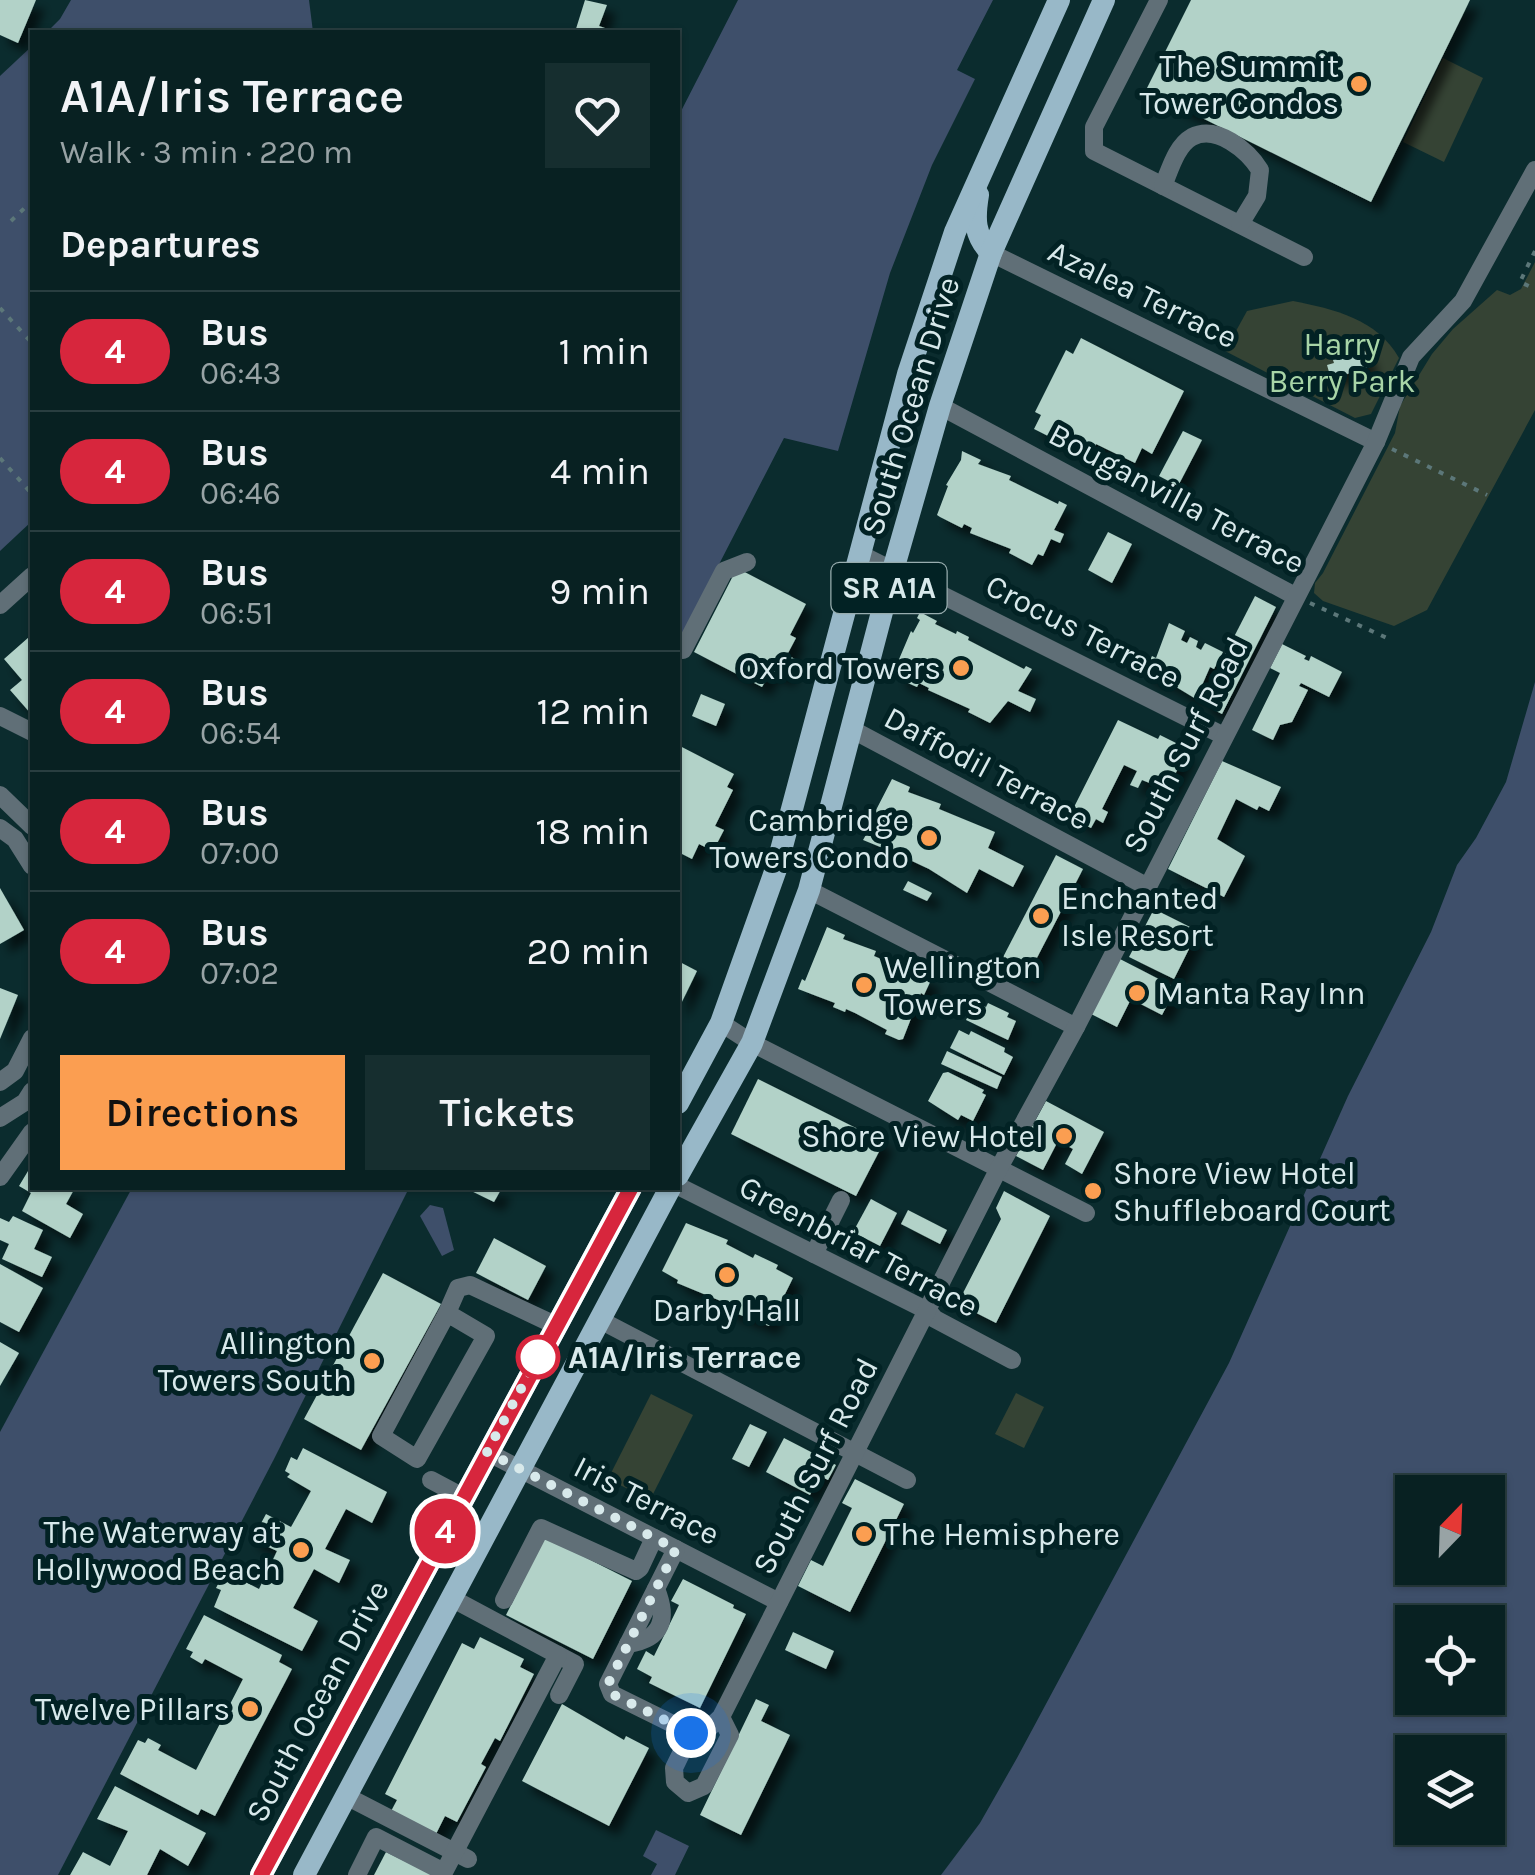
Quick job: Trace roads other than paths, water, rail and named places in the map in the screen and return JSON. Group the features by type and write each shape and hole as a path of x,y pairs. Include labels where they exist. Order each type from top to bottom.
{"main road":[{"name":"South Ocean Drive","path":"680,1099 721,1023 776,868 908,374 955,232 1059,0"},
{"name":"South Ocean Drive","path":"680,1171 752,1043 809,890 940,406 991,253 1104,0"},
{"path":"991,253 981,242 975,214 993,148"},
{"name":"South Ocean Drive","path":"261,1875 630,1190"},
{"path":"304,1875 672,1190"}],"street":[{"path":"1159,0 1094,127 1094,151 1304,257"},
{"path":"1164,186 1177,153 1191,137 1208,134 1236,145 1260,170 1257,196 1240,224"},
{"name":"South Surf Road","path":"676,1549 608,1684 612,1694 706,1726 779,1602 1295,596 1382,445 1411,357 1464,301 1535,170"},
{"name":"Azalea Terrace","path":"991,253 1382,445"},
{"name":"Bouganvilla Terrace","path":"940,406 1295,596"},
{"name":"Crocus Terrace","path":"860,554 1224,736"},
{"path":"683,650 724,572 747,562"},
{"path":"0,605 30,578"},
{"path":"0,714 30,731"},
{"name":"Daffodil Terrace","path":"853,730 1146,886"},
{"path":"0,795 30,824"},
{"path":"0,828 15,839 30,863"},
{"path":"809,890 1076,1027"},
{"path":"721,1023 752,1043 1086,1213"},
{"path":"0,1082 15,1072 30,1042"},
{"path":"0,1118 25,1102 30,1093"},
{"path":"0,1177 30,1135"},
{"name":"Greenbriar Terrace","path":"680,1190 928,1311 934,1319 1012,1360"},
{"path":"814,1254 841,1200"},
{"path":"448,1313 486,1336 416,1459 381,1436 458,1288 470,1285 556,1324"},
{"path":"600,1320 907,1480"},
{"name":"Iris Terrace","path":"487,1452 779,1602"},
{"path":"431,1480 463,1496"},
{"path":"504,1600 541,1528 636,1571 654,1538"},
{"path":"453,1599 575,1664 560,1695"},
{"path":"357,1875 376,1837 444,1872 461,1855 558,1655"},
{"path":"346,1796 461,1855"}],"water":[{"path":"71,0 309,0 313,30 49,30"},
{"path":"738,0 993,0 957,70 975,79 932,165 890,273 838,451 784,438 680,640 680,113"},
{"path":"30,48 30,523 0,551 0,76"},
{"path":"1535,682 1535,1875 941,1875 980,1823 1017,1758 1229,1363 1348,1096 1431,932 1457,865 1506,782"},
{"path":"131,1190 408,1190 274,1459 58,1875 0,1875 0,1432"},
{"path":"430,1205 443,1208 454,1250 442,1256 420,1216"},
{"path":"656,1830 689,1846 675,1875 651,1875 657,1864 643,1856"}],"place":[{"name":"The Summit Tower Condos","path":"1359,84"},
{"name":"Oxford Towers","path":"961,668"},
{"name":"Cambridge Towers Condo","path":"929,838"},
{"name":"Enchanted Isle Resort","path":"1041,916"},
{"name":"Wellington Towers","path":"864,985"},
{"name":"Manta Ray Inn","path":"1137,993"},
{"name":"Shore View Hotel","path":"1064,1136"},
{"name":"Shore View Hotel Shuffleboard Court","path":"1093,1191"},
{"name":"Darby Hall","path":"727,1275"},
{"name":"A1A/Iris Terrace","path":"538,1357"},
{"name":"Allington Towers South","path":"372,1361"},
{"name":"The Hemisphere","path":"864,1534"},
{"name":"The Waterway at Hollywood Beach","path":"301,1550"},
{"name":"Twelve Pillars","path":"250,1709"}],"park label":[{"name":"Harry Berry Park","path":"1342,362"}]}
